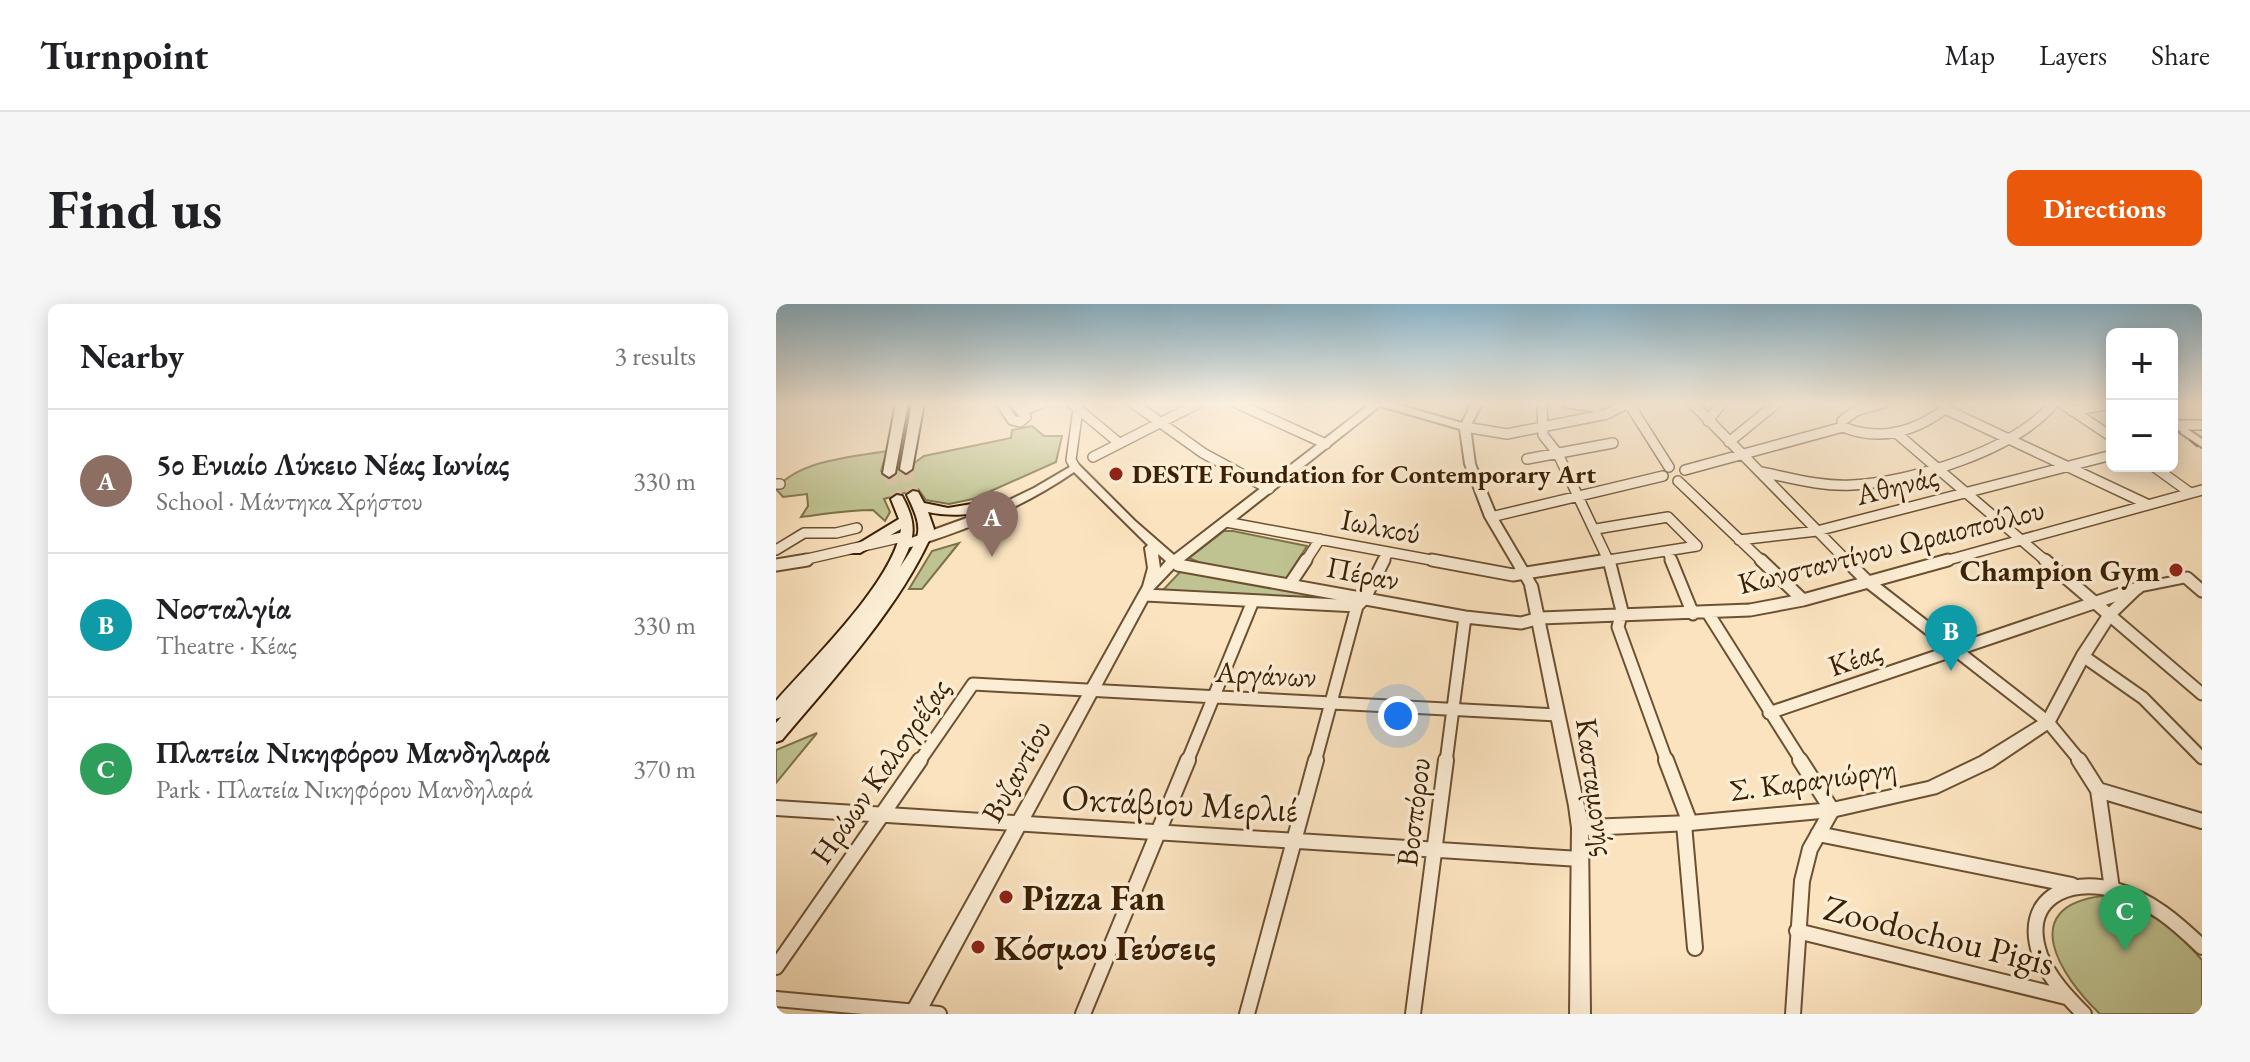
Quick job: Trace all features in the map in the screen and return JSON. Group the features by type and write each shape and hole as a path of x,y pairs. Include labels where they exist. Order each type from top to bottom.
{"main road":[{"path":"889,473 896,436"},
{"path":"906,469 912,436"},
{"path":"776,712 857,617 906,540 906,520 897,499"},
{"path":"776,735 857,640 896,586 926,534 916,500 948,512 984,506"},
{"path":"855,550 906,520"}],"street":[{"path":"1073,436 1071,460 1075,467 1175,563"},
{"path":"1111,436 1119,443"},
{"path":"1093,457 1133,436"},
{"path":"1178,436 1269,489"},
{"path":"1309,436 1326,444"},
{"name":"Βυζαντίου","path":"914,1013 1147,591 1175,563 1336,436"},
{"path":"1460,436 1465,442"},
{"path":"1465,436 1465,442"},
{"path":"1544,436 1558,454 1580,496 1608,561 1621,616 1618,627 1687,824 1695,948"},
{"path":"1647,436 1666,471 1803,600"},
{"path":"1723,436 1867,581 2048,722 2083,764 2098,790 2112,889"},
{"path":"1729,442 1736,436"},
{"path":"1491,517 1808,436"},
{"path":"1900,436 2202,694"},
{"path":"2005,436 2147,504"},
{"path":"1760,472 1811,482 1852,485 1936,467 2013,436"},
{"name":"Κασταμονής","path":"1465,442 1471,468 1491,517 1527,575 1540,618 1580,828 1580,1014"},
{"path":"1527,459 1613,443"},
{"name":"Αθηνάς","path":"1739,540 1817,531 2106,457"},
{"path":"926,534 1051,474 1075,467"},
{"path":"776,567 926,534 1019,498 1075,467"},
{"path":"1678,481 1686,478 1685,470"},
{"path":"2161,472 2189,492"},
{"name":"Κωνσταντίνου Ωραιοπούλου","path":"1540,618 1765,609 2202,490"},
{"name":"Ιωλκού","path":"1226,522 1527,575 1697,546 1668,517 1596,529"},
{"path":"776,550 804,533 828,534 857,528"},
{"path":"1143,535 1163,561 1175,563"},
{"path":"1290,584 1320,539"},
{"path":"776,567 906,540"},
{"path":"1147,591 1154,568 1151,548"},
{"path":"1247,1014 1361,602 1388,552"},
{"path":"1668,552 1693,614"},
{"name":"Πέραν","path":"1175,563 1290,584 1361,602 1521,623 1540,618"},
{"path":"2138,588 2202,576"},
{"path":"2187,578 2202,591"},
{"name":"Κέας","path":"1769,713 2094,600 2138,588"},
{"name":"Σ. Καραγιώργη","path":"1580,828 1687,824 1832,810 1931,788 1986,762 2048,722 2083,656 2110,614 2138,588"},
{"name":"Πέραν","path":"1147,591 1253,601 1361,602"},
{"path":"1083,1014 1253,601"},
{"path":"1708,613 1832,810 1818,834 1802,881 1793,1014"},
{"name":"Βοσπόρου","path":"1413,1014 1465,617"},
{"path":"2083,656 2143,698 2202,758"},
{"name":"Αργάνων","path":"973,684 1557,715"},
{"name":"Ηρώων Καλογρέζας","path":"776,967 973,684"},
{"path":"2098,790 2202,821"},
{"name":"Οκτάβιου Μερλιέ","path":"776,808 1580,859"},
{"path":"1818,834 2077,886 2112,889 2160,910 2202,947"},
{"path":"2077,886 2059,890 2045,900 2037,914 2035,931 2039,952 2050,974 2066,997 2084,1014"},
{"name":"Zoodochou Pigis","path":"1797,931 2066,997"},
{"path":"776,999 939,1014"}],"green space":[{"path":"906,436 909,436 903,471 924,456 1011,436 1062,436 1056,462 973,499 949,504 926,500 918,489 884,499 890,512 885,521 873,510 801,517 808,506 807,494 783,497 776,489 786,479 812,466 887,451 881,471 896,473"},
{"path":"1224,531 1307,546 1286,579 1203,564 1189,558"},
{"path":"959,543 922,589 909,589 932,551"},
{"path":"1181,571 1346,600 1161,592"},
{"path":"817,733 776,783 776,750"},
{"path":"2102,896 2133,906 2158,919 2202,960 2202,1014 2100,1014 2085,998 2060,963 2053,928 2060,914 2076,903"}],"tunnel":[{"path":"906,469 913,495"},
{"path":"889,473 897,499"}],"railway":[{"path":"2185,436 2202,450"}],"place":[{"name":"DESTE Foundation for Contemporary Art","path":"1116,474"},
{"name":"5ο Ενιαίο Λύκειο Νέας Ιωνίας","path":"992,557"},
{"name":"Champion Gym","path":"2176,570"},
{"name":"Νοσταλγία","path":"1951,671"},
{"name":"Pizza Fan","path":"1006,897"},
{"name":"Κόσμου Γεύσεις","path":"978,947"},
{"name":"Πλατεία Νικηφόρου Μανδηλαρά","path":"2125,951"}]}
